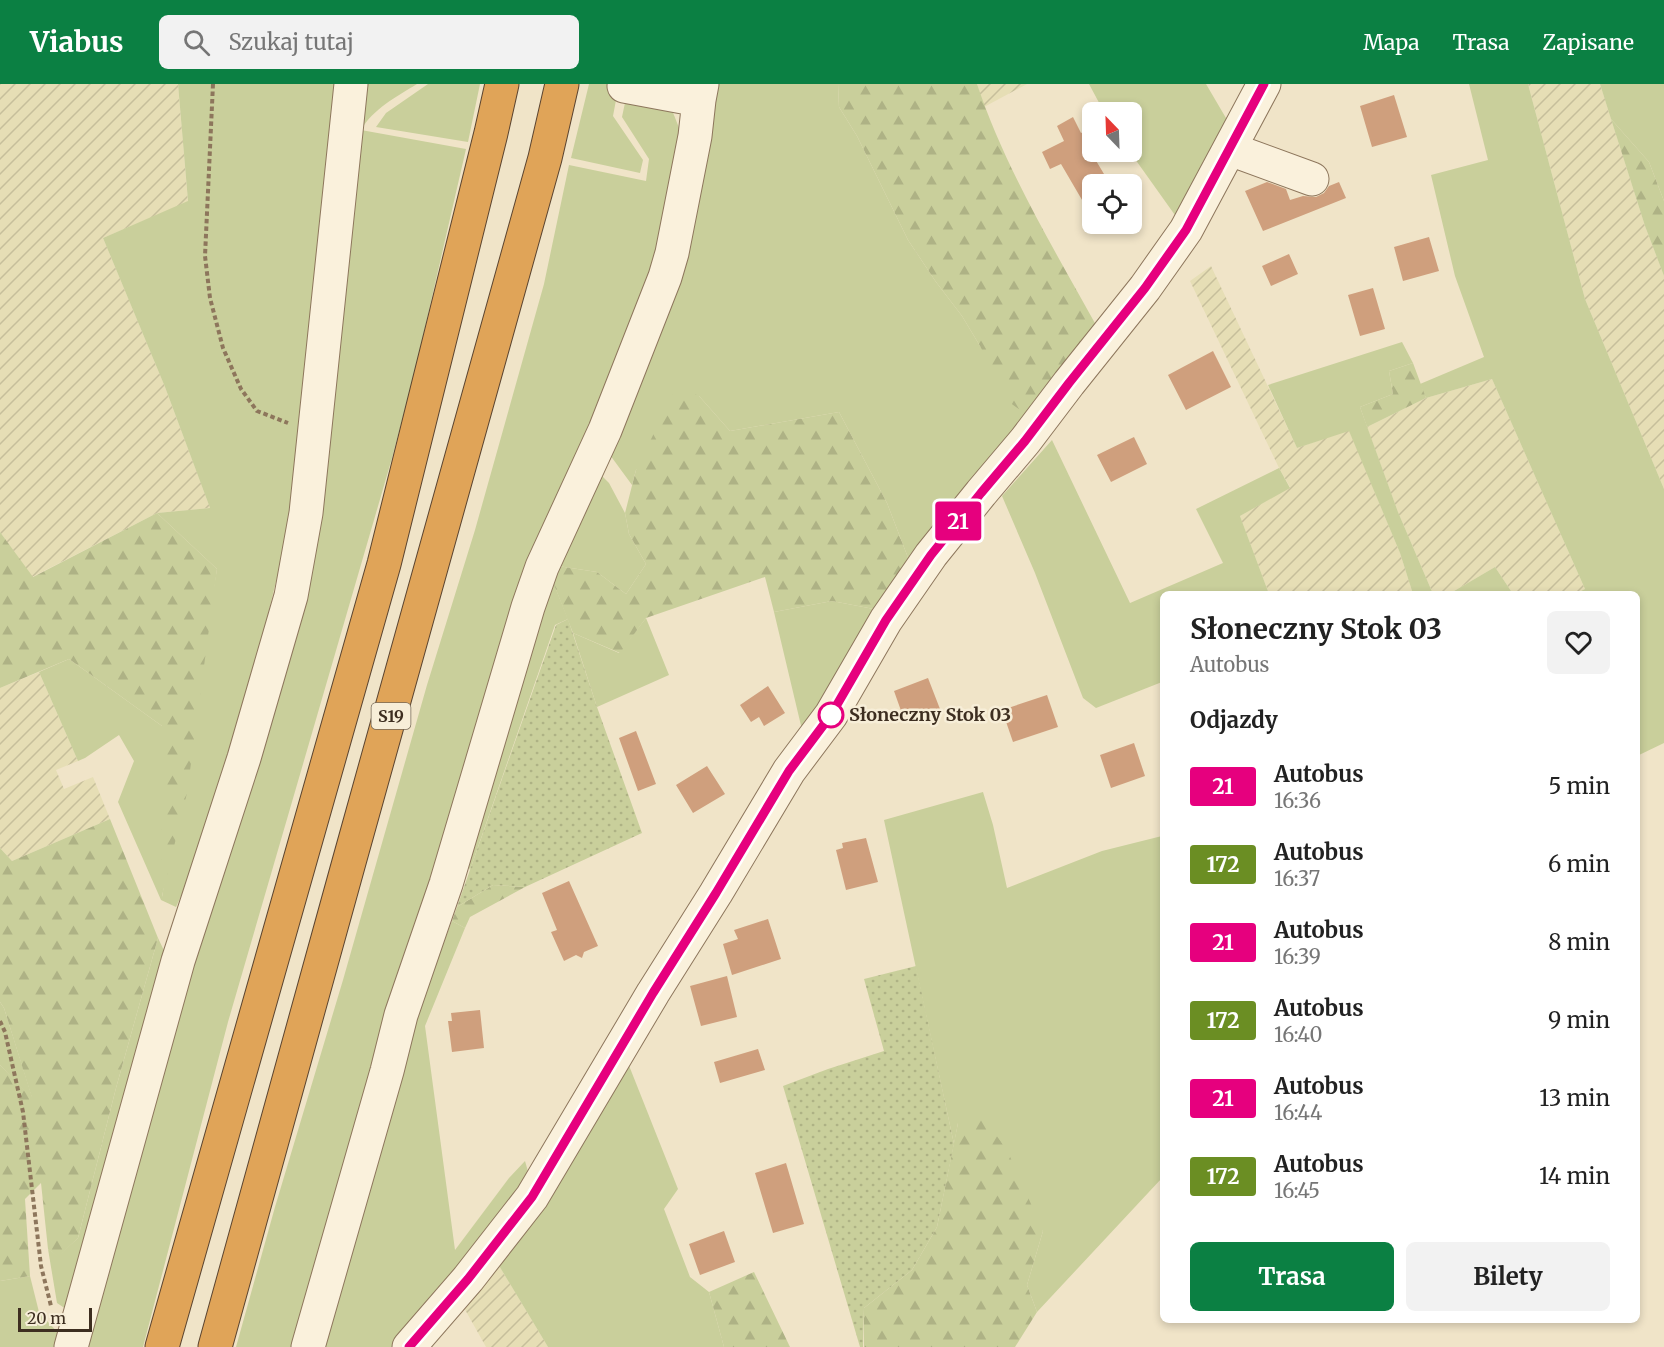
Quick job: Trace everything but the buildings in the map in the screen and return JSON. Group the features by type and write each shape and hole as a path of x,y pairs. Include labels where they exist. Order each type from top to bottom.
{"highway":[{"name":"S19","path":"162,1347 384,564 502,84"},
{"name":"S19","path":"215,1347 542,169 562,84"}],"street":[{"path":"74,1337 178,961 244,758 291,596 306,513 351,84"},
{"path":"409,1347 468,1279 532,1197 789,771 831,715 886,620 931,555 1025,441 1145,288 1186,230 1264,84"},
{"path":"308,1347 401,1015 446,884 528,607 542,567 605,430 665,277 672,253 695,136 700,92 624,86"},
{"path":"1230,149 1312,179"}],"path":[{"path":"213,84 205,256 210,298 223,348 241,389 257,411 284,423 315,428"},
{"path":"0,1021 5,1032 23,1112 40,1266 52,1309 74,1337"}],"shaded area":[{"path":"0,84 178,84 188,202 103,238 165,387 210,508 157,513 32,577 0,532"},
{"path":"977,84 1027,84 984,107"},
{"path":"1528,84 1600,84 1645,226 1664,276 1664,489 1585,299"},
{"path":"1211,266 1297,448 1349,430 1400,553 1412,591 1268,591 1240,516 1290,487 1190,281"},
{"path":"1492,379 1585,589 1581,591 1511,591 1495,567 1454,591 1432,591 1398,512 1367,427 1426,398"},
{"path":"39,672 78,761 56,770 64,789 93,777 110,819 12,861 0,848 0,688"},
{"path":"498,1264 548,1347 486,1347 463,1306"}],"green space":[{"path":"178,84 343,84 286,541 236,744 191,874 176,907 161,900 118,802 134,761 119,735 78,761 39,672 69,659 162,726 162,897 217,569 157,513 210,508 165,387 103,238 188,201"},
{"path":"365,84 417,84 378,110 361,130 466,149 415,371 392,458 228,1022 143,1347 79,1347 247,772"},
{"path":"428,84 480,84 468,142 376,127 386,113"},
{"path":"589,84 619,84 613,116 643,160 640,173 571,158"},
{"path":"714,84 838,84 839,107 857,136 908,240 1030,417 912,568 887,503 839,412 730,431 699,396 636,470 632,485 610,455"},
{"path":"838,84 977,84 1002,149 1017,180 1101,334 1030,417 1009,402 962,316 908,240 857,136 839,107"},
{"path":"1089,84 1206,84 1233,130 1182,225 1137,162 1142,162 1142,102 1099,102"},
{"path":"1469,84 1528,84 1585,299 1664,489 1664,743 1640,755 1640,591 1581,591 1585,589 1492,379 1426,398 1420,384 1484,357 1455,276 1431,175 1488,160"},
{"path":"1600,84 1664,84 1664,201 1649,162 1611,119"},
{"path":"626,98 672,110 683,138 645,304 300,1347 236,1347 427,685 475,530 544,284 569,165 646,181 649,159 622,117"},
{"path":"1611,119 1649,162 1664,201 1664,276 1645,226"},
{"path":"1402,342 1413,363 1389,371 1393,394 1360,407 1398,512 1432,591 1412,591 1400,553 1349,431 1297,448 1268,385"},
{"path":"1413,363 1426,398 1367,427 1360,407 1393,394 1389,371"},
{"path":"677,386 699,396 730,431 839,412 887,503 912,568 879,610 832,601 774,612 765,577 646,618 620,653 573,633 551,577 558,566 597,572 626,594 646,564 629,534 625,513 636,470"},
{"path":"1052,440 1130,603 1223,563 1196,509 1279,468 1290,488 1240,516 1268,591 1160,591 1160,683 1096,708 1083,698 1035,573 1002,496"},
{"path":"601,475 609,483 625,513 629,534 646,564 626,594 597,572 558,566"},
{"path":"157,513 217,569 187,793 161,900 162,726 69,659 0,688 0,532 33,577"},
{"path":"1495,567 1511,591 1454,591"},
{"path":"551,577 568,619 555,625 470,870 462,852"},
{"path":"832,601 879,610 803,734 774,612"},
{"path":"646,618 669,675 597,707 573,633 619,653"},
{"path":"568,619 642,833 525,887 493,885 457,907 556,625"},
{"path":"983,792 1007,888 1102,851 1160,836 1160,1180 1037,1312 1027,1285 1043,1231 958,1123 954,1144 884,820"},
{"path":"110,819 158,938 116,1088 78,1238 58,1257 48,1249 41,1183 25,1199 30,1276 0,1281 0,1065 32,1098 4,1008 0,1002 0,848 12,861"},
{"path":"493,885 525,887 470,917 465,928 452,921 457,907"},
{"path":"452,921 465,928 425,1026 455,1250 509,1178 525,1161 529,1175 400,1347 320,1347 411,1028"},
{"path":"158,938 168,959 66,1309 57,1303 48,1249 58,1256 78,1238 116,1088"},
{"path":"916,966 954,1144 937,1227 912,1270 864,1308 863,1347 860,1347 783,1086 884,1051 864,979"},
{"path":"0,1002 4,1008 33,1100 0,1065"},
{"path":"626,1058 678,1189 664,1209 690,1277 709,1292 724,1347 548,1347 498,1264"},
{"path":"982,1116 1007,1150 1043,1231 1027,1285 1037,1312 1015,1347 864,1347 864,1308 912,1270 937,1227 958,1123"},
{"path":"754,1272 790,1347 724,1347 709,1292"},
{"path":"30,1276 39,1312 59,1334 57,1347 0,1347 0,1281"}],"bus line":[{"name":"21","path":"409,1347 468,1279 532,1197 789,771 831,715 886,620 931,555 1025,441 1145,288 1186,230 1264,84"}],"place":[{"name":"Słoneczny Stok 03","path":"831,715"}]}
